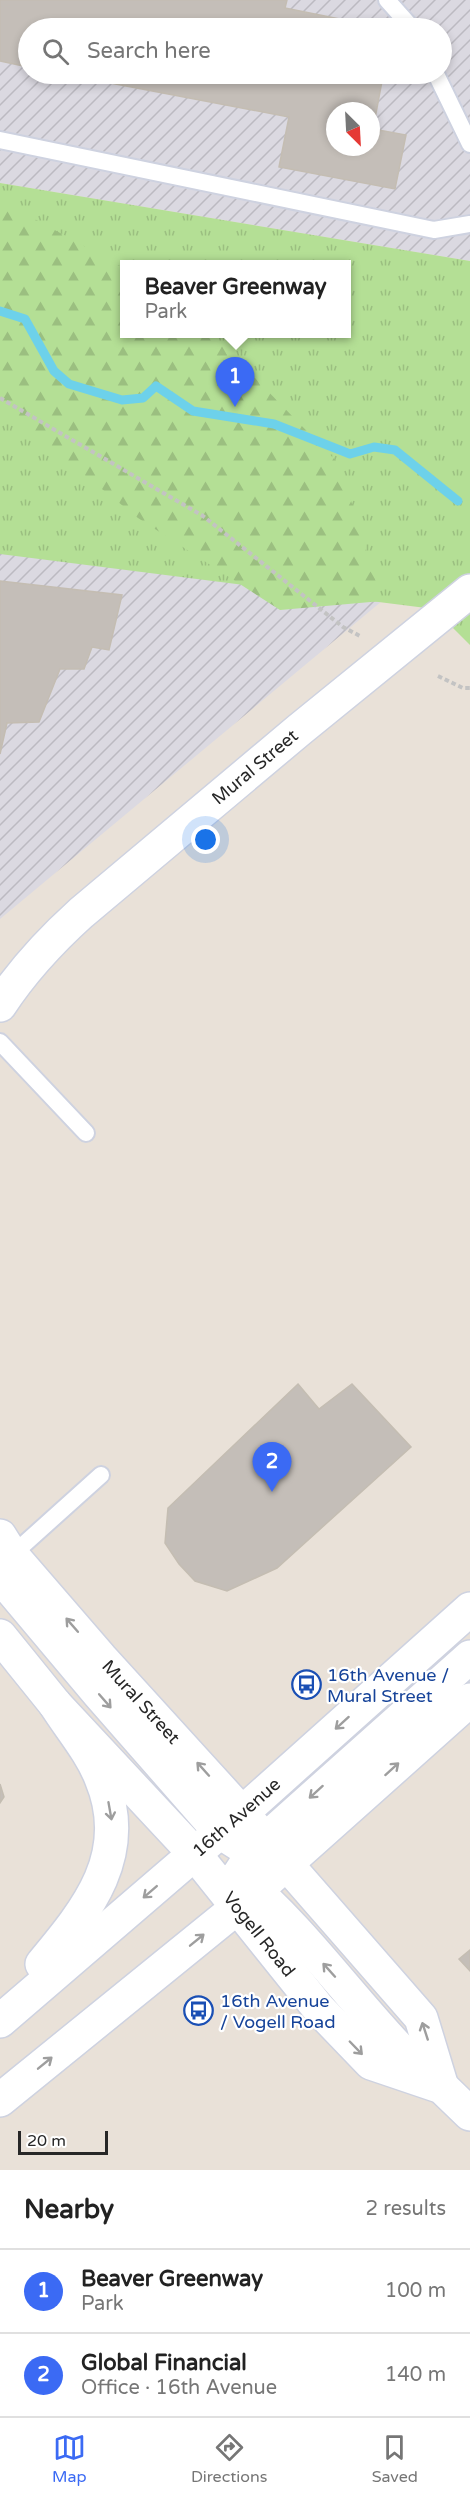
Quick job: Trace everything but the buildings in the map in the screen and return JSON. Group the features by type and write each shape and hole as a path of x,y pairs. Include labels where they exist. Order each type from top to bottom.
{"main road":[{"name":"Mural Street","path":"0,1005 9,971 46,944 299,730 470,591"},
{"path":"4,1556 77,1669 231,1822 250,1873 405,2055 470,2114"},
{"name":"16th Avenue","path":"0,2021 231,1822 470,1609"},
{"path":"0,1636 55,1704 194,1853 250,1873 286,1865 470,1700"},
{"path":"0,2100 250,1873 470,1656"},
{"path":"0,2016 77,1921 96,1892 111,1848 112,1824 101,1778 55,1704"},
{"path":"286,1865 421,2018 442,2087"}],"lane":[{"path":"387,0 403,18"},
{"path":"441,84 470,144"},
{"path":"0,140 434,230 470,224"},
{"path":"0,1042 86,1132"},
{"path":"4,1556 101,1475"}],"path":[{"path":"0,398 203,516 343,627 360,636"},
{"path":"438,676 463,688 470,688"}],"shaded area":[{"path":"0,0 470,0 470,261 0,183"},
{"path":"0,553 382,601 0,919"}],"green space":[{"path":"0,183 470,261 470,645 434,609 0,554"},
{"path":"0,200 120,266 120,338 216,338 340,465 382,601 280,610 138,518 0,407"}],"waterway":[{"path":"0,311 25,319 54,371 69,384 122,400 143,398 156,386 193,411 274,424 350,454 374,447 395,450 458,501"}],"place":[{"name":"Beaver Greenway","path":"235,407"},
{"name":"Global Financial","path":"272,1492"},
{"name":"16th Avenue / Mural Street","path":"306,1685"},
{"name":"16th Avenue / Vogell Road","path":"199,2011"}]}
